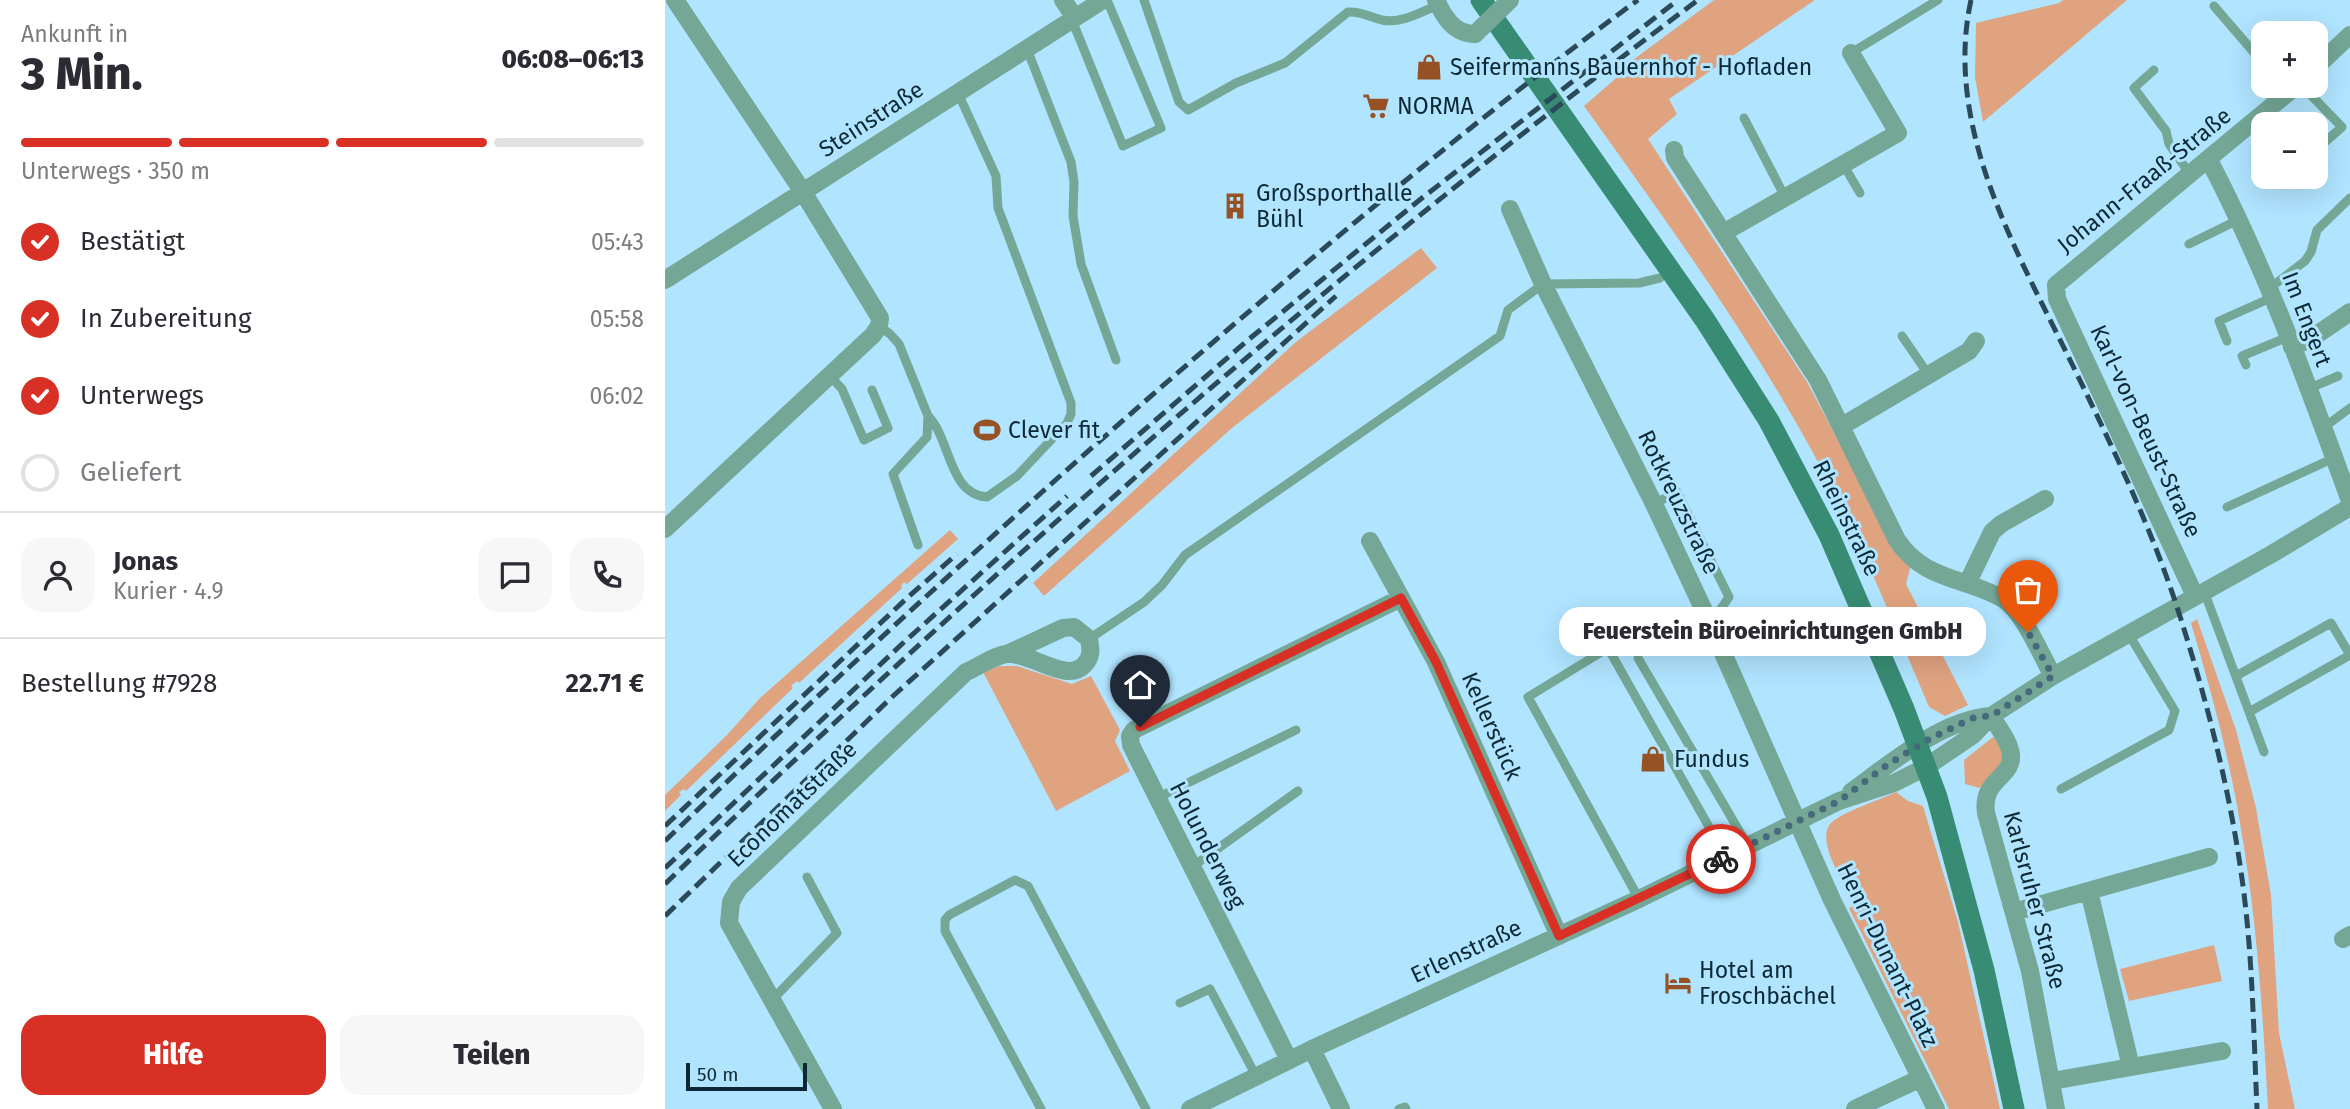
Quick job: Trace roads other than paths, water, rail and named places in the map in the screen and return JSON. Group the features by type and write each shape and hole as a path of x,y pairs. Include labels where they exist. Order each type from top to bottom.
{"street":[{"path":"1063,0 1074,19"},
{"name":"Steinstraße","path":"665,280 1105,0"},
{"name":"Rheinstraße","path":"1481,0 1705,320 1769,421 1829,535 1867,620 1940,805 1984,970 2014,1109"},
{"path":"1437,3 1451,25 1467,34 1475,34 1510,0"},
{"path":"668,518 830,376 873,335 879,326 880,318 803,192 672,3"},
{"path":"2328,56 2350,35"},
{"path":"1723,233 1898,133 1851,53"},
{"name":"Johann-Fraaß-Straße","path":"2056,285 2189,173 2209,160 2279,98"},
{"path":"1674,150 1675,158 1818,380 1897,540 1908,556 1927,569 2004,600 2016,610 2053,676"},
{"name":"Im Engert","path":"2209,160 2240,219 2271,293 2350,501"},
{"name":"Rotkreuzstraße","path":"1510,209 1543,284 1654,504 1798,822"},
{"name":"Karl-von-Beust-Straße","path":"2056,285 2057,299 2200,594"},
{"path":"2290,342 2312,338 2350,312"},
{"path":"1842,426 1969,351 1976,341"},
{"path":"1967,584 1992,532 2045,499"},
{"path":"1991,716 2053,676 2350,507"},
{"name":"Kellerstück","path":"1370,541 1436,662 1559,936"},
{"name":"Holunderweg","path":"1289,1060 1157,798 1131,745 1130,736 1134,730 1401,598"},
{"name":"Economatstraße","path":"833,1109 729,923 731,902 739,888 966,672 1063,628 1074,627 1089,639"},
{"path":"1007,654 1035,659 1065,672 1074,671 1088,661 1091,653 1089,639"},
{"name":"Erlenstraße","path":"1839,801 1887,765 1944,730 1975,717 1991,716"},
{"name":"Erlenstraße","path":"1190,1109 1312,1049 1639,899 1839,801 1894,783 1926,767 1973,735 1991,716"},
{"name":"Karlsruher Straße","path":"1991,716 2010,749 2012,759 2007,769 1990,787 1984,800 2030,971 2056,1109"},
{"name":"Henri-Dunant-Platz","path":"1798,822 1832,900 1936,1109"},
{"path":"2014,912 2209,857"},
{"path":"2089,891 2131,1067"},
{"path":"1312,1049 1341,1109"},
{"path":"2052,1081 2222,1051"},
{"path":"1855,1109 1921,1078"}],"lane":[{"path":"1074,19 1123,146 1161,128 1105,0"},
{"path":"1144,0 1179,102 1188,110 1237,83 1285,63 1348,12 1358,12 1385,21 1402,20 1437,3"},
{"path":"1851,53 1938,0"},
{"path":"2214,6 2251,49"},
{"path":"1027,49 1071,162 1075,182 1073,216 1081,264 1116,360"},
{"path":"2154,70 2134,88 2166,131 2169,144 2189,173"},
{"path":"879,326 899,344 928,416 936,424 960,483 971,493 987,496 1017,475 1067,423 1071,414 1071,403 997,208 996,176 958,93"},
{"path":"2306,98 2323,112"},
{"path":"2328,116 2342,127 2328,140"},
{"path":"1745,118 1785,197"},
{"path":"1843,164 1860,192"},
{"path":"2227,341 2219,321 2271,293 2305,261 2311,252 2317,230 2350,198"},
{"path":"2189,244 2240,219"},
{"path":"1089,639 1144,602 1162,585 1185,555 1500,337 1508,310 1543,284 1639,283 1660,278"},
{"path":"1902,336 1928,374"},
{"path":"2246,365 2242,356 2290,342"},
{"path":"830,376 842,389 864,440 888,429 873,390"},
{"path":"2308,390 2338,376"},
{"path":"2323,428 2350,408"},
{"path":"918,545 893,474 927,437 928,416"},
{"path":"2227,507 2334,458"},
{"path":"1654,504 1677,492 1729,597 1718,613 1708,619"},
{"path":"2200,594 2237,676 2265,752"},
{"path":"2237,676 2331,623 2350,655 2249,712"},
{"path":"2061,789 2169,730 2175,711 2128,634"},
{"path":"1639,899 1528,697 1608,648 1726,857"},
{"path":"1638,658 1748,846"},
{"path":"1157,798 1296,730"},
{"path":"1192,867 1298,791"},
{"path":"771,1001 837,933 807,877"},
{"path":"1041,1109 945,931 945,920 949,915 1015,880 1028,886 1146,1109"},
{"path":"1180,1003 1210,989 1256,1076"},
{"path":"1399,1109 1406,1109"}],"railway":[{"path":"665,841 942,582 1225,332 1429,162 1638,0"},
{"path":"1091,476 1248,340 1422,198 1678,0"},
{"path":"665,884 913,651 1167,425 1429,208 1698,0"},
{"path":"1971,0 1965,48 1967,95 1976,142 1991,188 2029,278 2101,424 2142,515 2178,610 2210,721 2228,797 2246,911 2257,1109"},
{"path":"665,916 892,697 1336,296"},
{"path":"665,868 903,643 1067,496"},
{"path":"665,826 957,554"}],"place":[{"name":"Seifermanns Bauernhof - Hofladen","path":"1429,67"},
{"name":"NORMA","path":"1376,106"},
{"name":"Großsporthalle Bühl","path":"1235,206"},
{"name":"Clever fit","path":"987,430"},
{"name":"Feuerstein Büroeinrichtungen GmbH","path":"2028,632"},
{"name":"Fundus","path":"1653,759"},
{"name":"Hotel am Froschbächel","path":"1678,983"}]}
